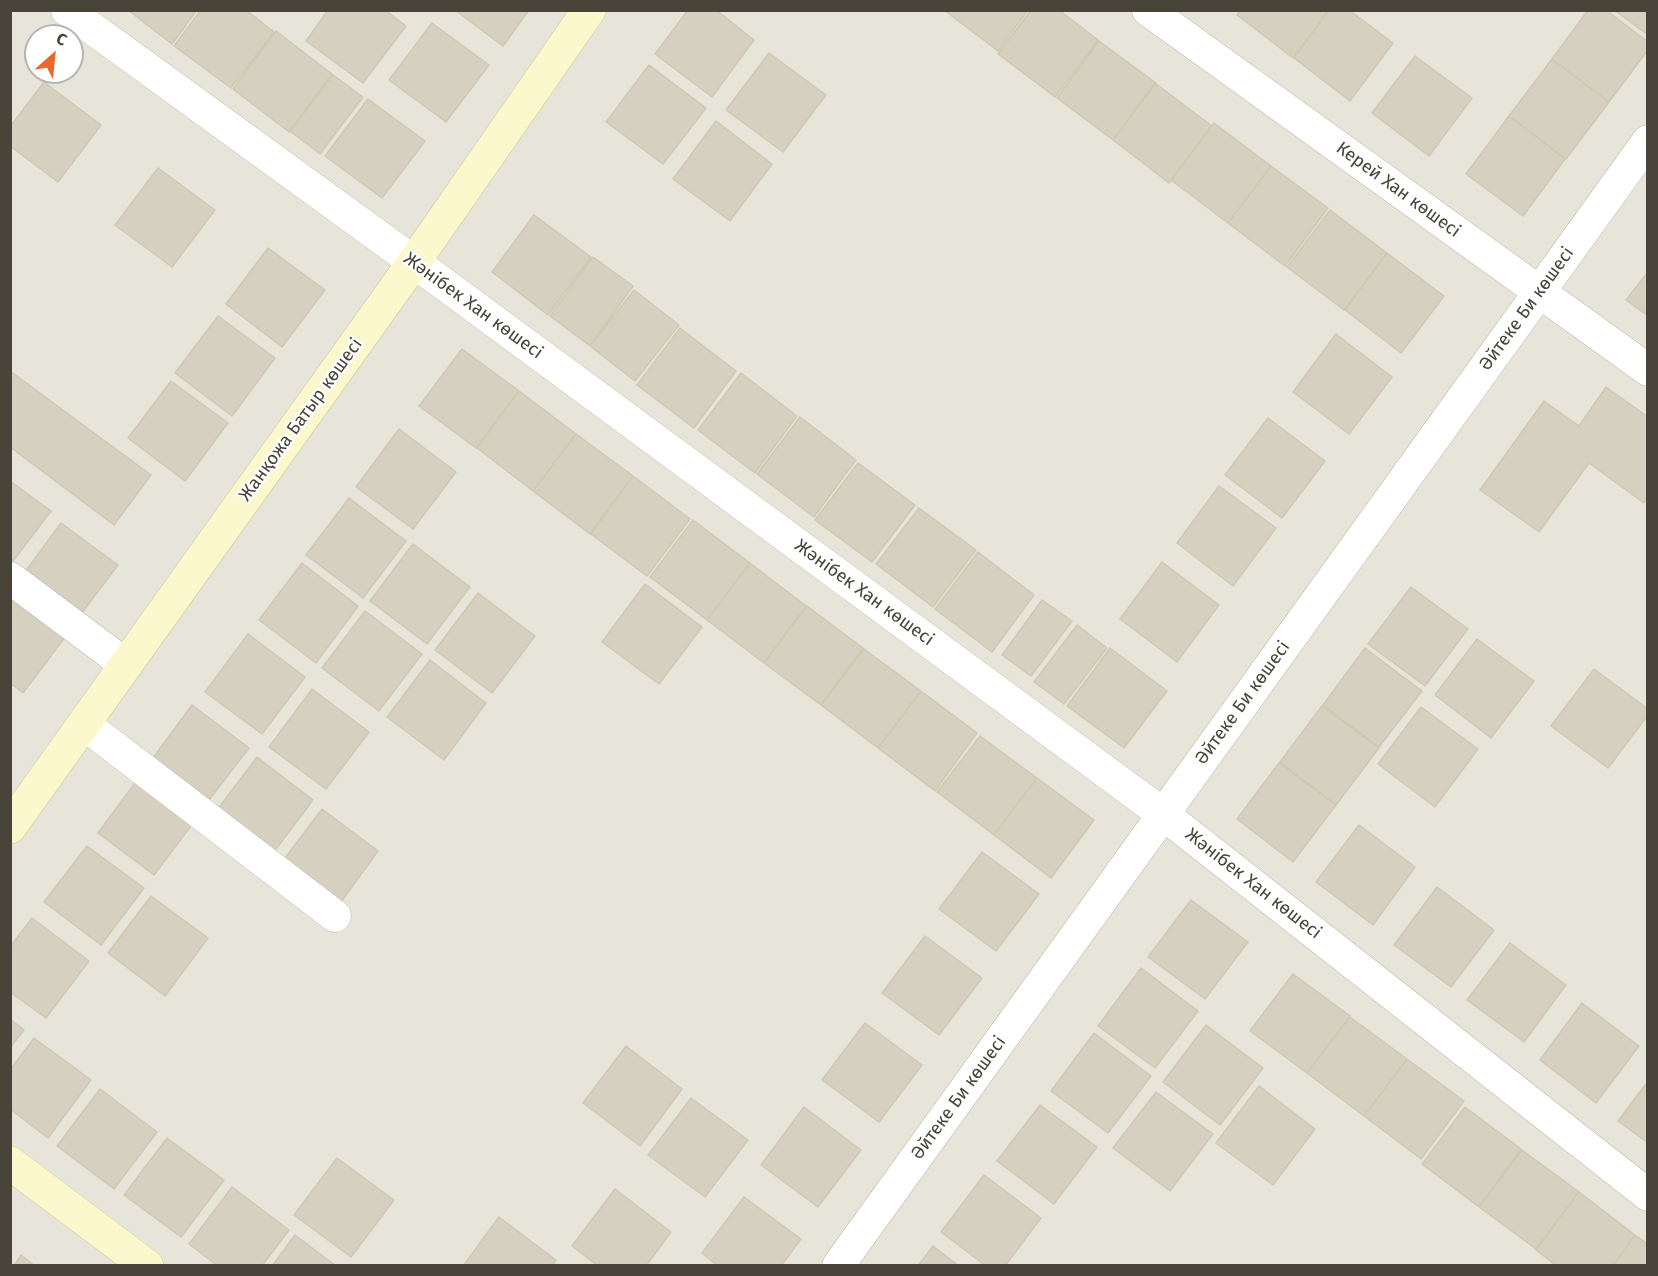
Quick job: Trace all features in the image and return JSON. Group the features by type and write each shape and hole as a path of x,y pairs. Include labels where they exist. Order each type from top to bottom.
{"main road":[{"name":"Жанқожа Батыр көшесі","path":"10,827 414,262 589,10"},
{"path":"10,1163 147,1266"}],"street":[{"name":"Жәнібек Хан көшесі","path":"67,10 414,262 1163,814 1647,1195"},
{"name":"Керей Хан көшесі","path":"1148,10 1647,370"},
{"name":"Әйтеке Би көшесі","path":"838,1266 1647,141"},
{"path":"10,578 126,665"},
{"path":"84,724 334,916"}],"shaded area":[{"path":"11,11 1647,11 1647,1265 11,1265"}],"building":[{"path":"128,10 197,10 172,44"},
{"path":"201,10 246,10 274,32 231,88 174,46"},
{"path":"328,10 385,10 406,26 363,83 306,41"},
{"path":"455,10 529,10 503,46"},
{"path":"688,10 716,10 754,40 712,97 655,54"},
{"path":"944,10 1028,10 998,51"},
{"path":"1031,10 1059,10 1098,40 1055,97 998,54"},
{"path":"1240,10 1329,10 1293,58 1237,15"},
{"path":"1329,10 1349,10 1393,43 1350,101 1294,58"},
{"path":"1588,10 1606,10 1648,42 1648,50 1609,102 1552,59"},
{"path":"1614,10 1648,10 1648,35"},
{"path":"432,23 489,65 446,122 389,80"},
{"path":"276,31 332,74 289,132 233,89"},
{"path":"1099,41 1156,83 1113,140 1057,98"},
{"path":"769,53 826,95 783,152 726,110"},
{"path":"1415,56 1472,98 1429,156 1372,113"},
{"path":"1552,59 1609,102 1566,159 1509,116"},
{"path":"649,65 706,108 663,164 606,122"},
{"path":"333,75 363,97 320,154 290,131"},
{"path":"1155,83 1212,126 1169,183 1113,140"},
{"path":"42,84 47,84 101,125 58,182 10,146 10,127"},
{"path":"368,99 425,141 382,198 325,156"},
{"path":"1509,116 1565,159 1523,216 1466,174"},
{"path":"716,121 772,164 730,221 673,179"},
{"path":"1214,123 1271,166 1228,223 1171,180"},
{"path":"1271,166 1328,208 1285,266 1228,223"},
{"path":"158,168 215,210 172,267 115,225"},
{"path":"1330,210 1387,253 1344,310 1287,267"},
{"path":"534,215 591,257 548,315 492,272"},
{"path":"268,248 325,290 282,347 226,304"},
{"path":"1387,253 1444,296 1401,353 1345,310"},
{"path":"593,257 633,286 590,346 550,316"},
{"path":"1648,272 1648,316 1626,300"},
{"path":"634,290 679,325 635,381 590,346"},
{"path":"218,316 275,358 232,416 175,373"},
{"path":"680,328 736,371 694,428 637,385"},
{"path":"1336,334 1392,377 1349,434 1293,392"},
{"path":"462,349 519,391 476,448 419,406"},
{"path":"10,371 151,475 114,525 10,447"},
{"path":"741,373 797,416 755,473 698,430"},
{"path":"171,381 228,423 185,481 128,438"},
{"path":"1606,387 1648,417 1648,498 1644,503 1589,463 1539,532 1480,490 1544,401 1579,426"},
{"path":"519,391 576,434 533,491 477,448"},
{"path":"800,417 856,460 814,517 757,474"},
{"path":"1268,418 1325,461 1282,518 1225,475"},
{"path":"399,429 456,472 413,529 356,487"},
{"path":"576,434 633,476 590,534 533,491"},
{"path":"858,463 915,505 872,562 815,520"},
{"path":"633,476 690,519 647,576 591,534"},
{"path":"10,481 51,511 10,565"},
{"path":"1219,486 1276,528 1233,586 1177,543"},
{"path":"349,498 406,541 363,598 306,555"},
{"path":"919,508 976,550 933,607 876,564"},
{"path":"693,520 750,563 707,620 650,577"},
{"path":"61,523 118,565 75,622 19,580"},
{"path":"413,544 470,587 427,644 370,601"},
{"path":"978,552 1034,595 992,652 935,609"},
{"path":"1162,562 1219,605 1177,662 1120,619"},
{"path":"302,563 358,606 316,663 259,620"},
{"path":"750,563 806,606 764,663 707,620"},
{"path":"645,584 702,627 659,684 602,642"},
{"path":"1411,587 1468,629 1425,686 1368,644"},
{"path":"478,593 535,636 492,693 435,650"},
{"path":"10,594 66,636 23,693 10,683"},
{"path":"1042,600 1072,621 1031,676 1002,655"},
{"path":"807,606 863,648 821,705 764,663"},
{"path":"365,611 422,654 379,711 322,668"},
{"path":"1077,625 1107,648 1064,704 1034,682"},
{"path":"248,634 305,677 262,734 205,692"},
{"path":"1477,639 1534,681 1491,738 1435,695"},
{"path":"1110,648 1167,691 1124,748 1067,706"},
{"path":"1365,648 1422,691 1379,747 1323,705"},
{"path":"864,649 921,691 878,748 821,705"},
{"path":"430,660 486,703 444,760 387,717"},
{"path":"1594,669 1648,709 1648,715 1608,768 1551,726"},
{"path":"312,689 369,732 326,789 269,747"},
{"path":"921,691 977,733 935,791 878,748"},
{"path":"192,705 249,748 206,804 150,762"},
{"path":"1322,706 1379,748 1336,805 1280,762"},
{"path":"1421,707 1478,749 1435,807 1378,764"},
{"path":"980,736 1037,778 994,835 937,792"},
{"path":"257,757 313,800 270,857 214,814"},
{"path":"1279,763 1336,805 1293,862 1237,819"},
{"path":"140,776 197,818 154,875 98,833"},
{"path":"1037,778 1094,820 1051,878 994,835"},
{"path":"322,809 378,851 336,909 279,866"},
{"path":"1359,825 1415,867 1373,925 1316,882"},
{"path":"87,846 144,888 101,945 44,902"},
{"path":"982,852 1039,894 996,951 939,909"},
{"path":"1437,887 1494,930 1451,987 1394,945"},
{"path":"151,896 208,938 165,996 108,953"},
{"path":"1191,900 1248,942 1205,999 1148,957"},
{"path":"32,918 89,961 46,1018 10,992 10,947"},
{"path":"925,936 982,978 939,1035 882,993"},
{"path":"1510,943 1566,985 1524,1042 1467,1000"},
{"path":"1141,968 1198,1011 1155,1068 1098,1026"},
{"path":"1293,974 1350,1016 1307,1073 1250,1031"},
{"path":"1582,1003 1639,1046 1596,1103 1540,1060"},
{"path":"1350,1017 1407,1059 1364,1116 1307,1073"},
{"path":"10,1019 24,1030 10,1048"},
{"path":"865,1023 922,1065 879,1122 822,1080"},
{"path":"1206,1025 1263,1068 1220,1125 1163,1082"},
{"path":"1094,1033 1151,1076 1108,1133 1051,1091"},
{"path":"34,1038 91,1080 48,1138 10,1109 10,1070"},
{"path":"626,1046 682,1089 640,1146 583,1103"},
{"path":"1407,1059 1464,1101 1421,1159 1364,1116"},
{"path":"1648,1081 1648,1143 1618,1121"},
{"path":"1259,1086 1315,1129 1273,1185 1216,1143"},
{"path":"100,1089 157,1132 114,1189 57,1146"},
{"path":"1156,1092 1213,1134 1170,1191 1113,1148"},
{"path":"691,1098 748,1140 705,1197 648,1155"},
{"path":"1040,1105 1097,1147 1054,1204 997,1161"},
{"path":"804,1107 861,1150 818,1207 761,1165"},
{"path":"1465,1107 1521,1149 1479,1207 1422,1164"},
{"path":"167,1138 224,1180 181,1237 124,1195"},
{"path":"1522,1150 1579,1192 1536,1249 1479,1207"},
{"path":"337,1158 394,1200 351,1257 294,1215"},
{"path":"984,1175 1041,1218 1005,1266 986,1266 941,1232"},
{"path":"232,1187 289,1230 262,1266 218,1266 189,1244"},
{"path":"615,1189 671,1232 646,1266 598,1266 572,1246"},
{"path":"1579,1192 1635,1235 1613,1266 1557,1266 1536,1250"},
{"path":"744,1197 801,1239 781,1266 718,1266 702,1253"},
{"path":"499,1217 556,1260 552,1266 463,1266"},
{"path":"295,1235 336,1266 272,1266"},
{"path":"1635,1235 1648,1244 1648,1266 1613,1266"},
{"path":"933,1246 959,1266 918,1266"},
{"path":"21,1255 35,1266 14,1266"}]}
